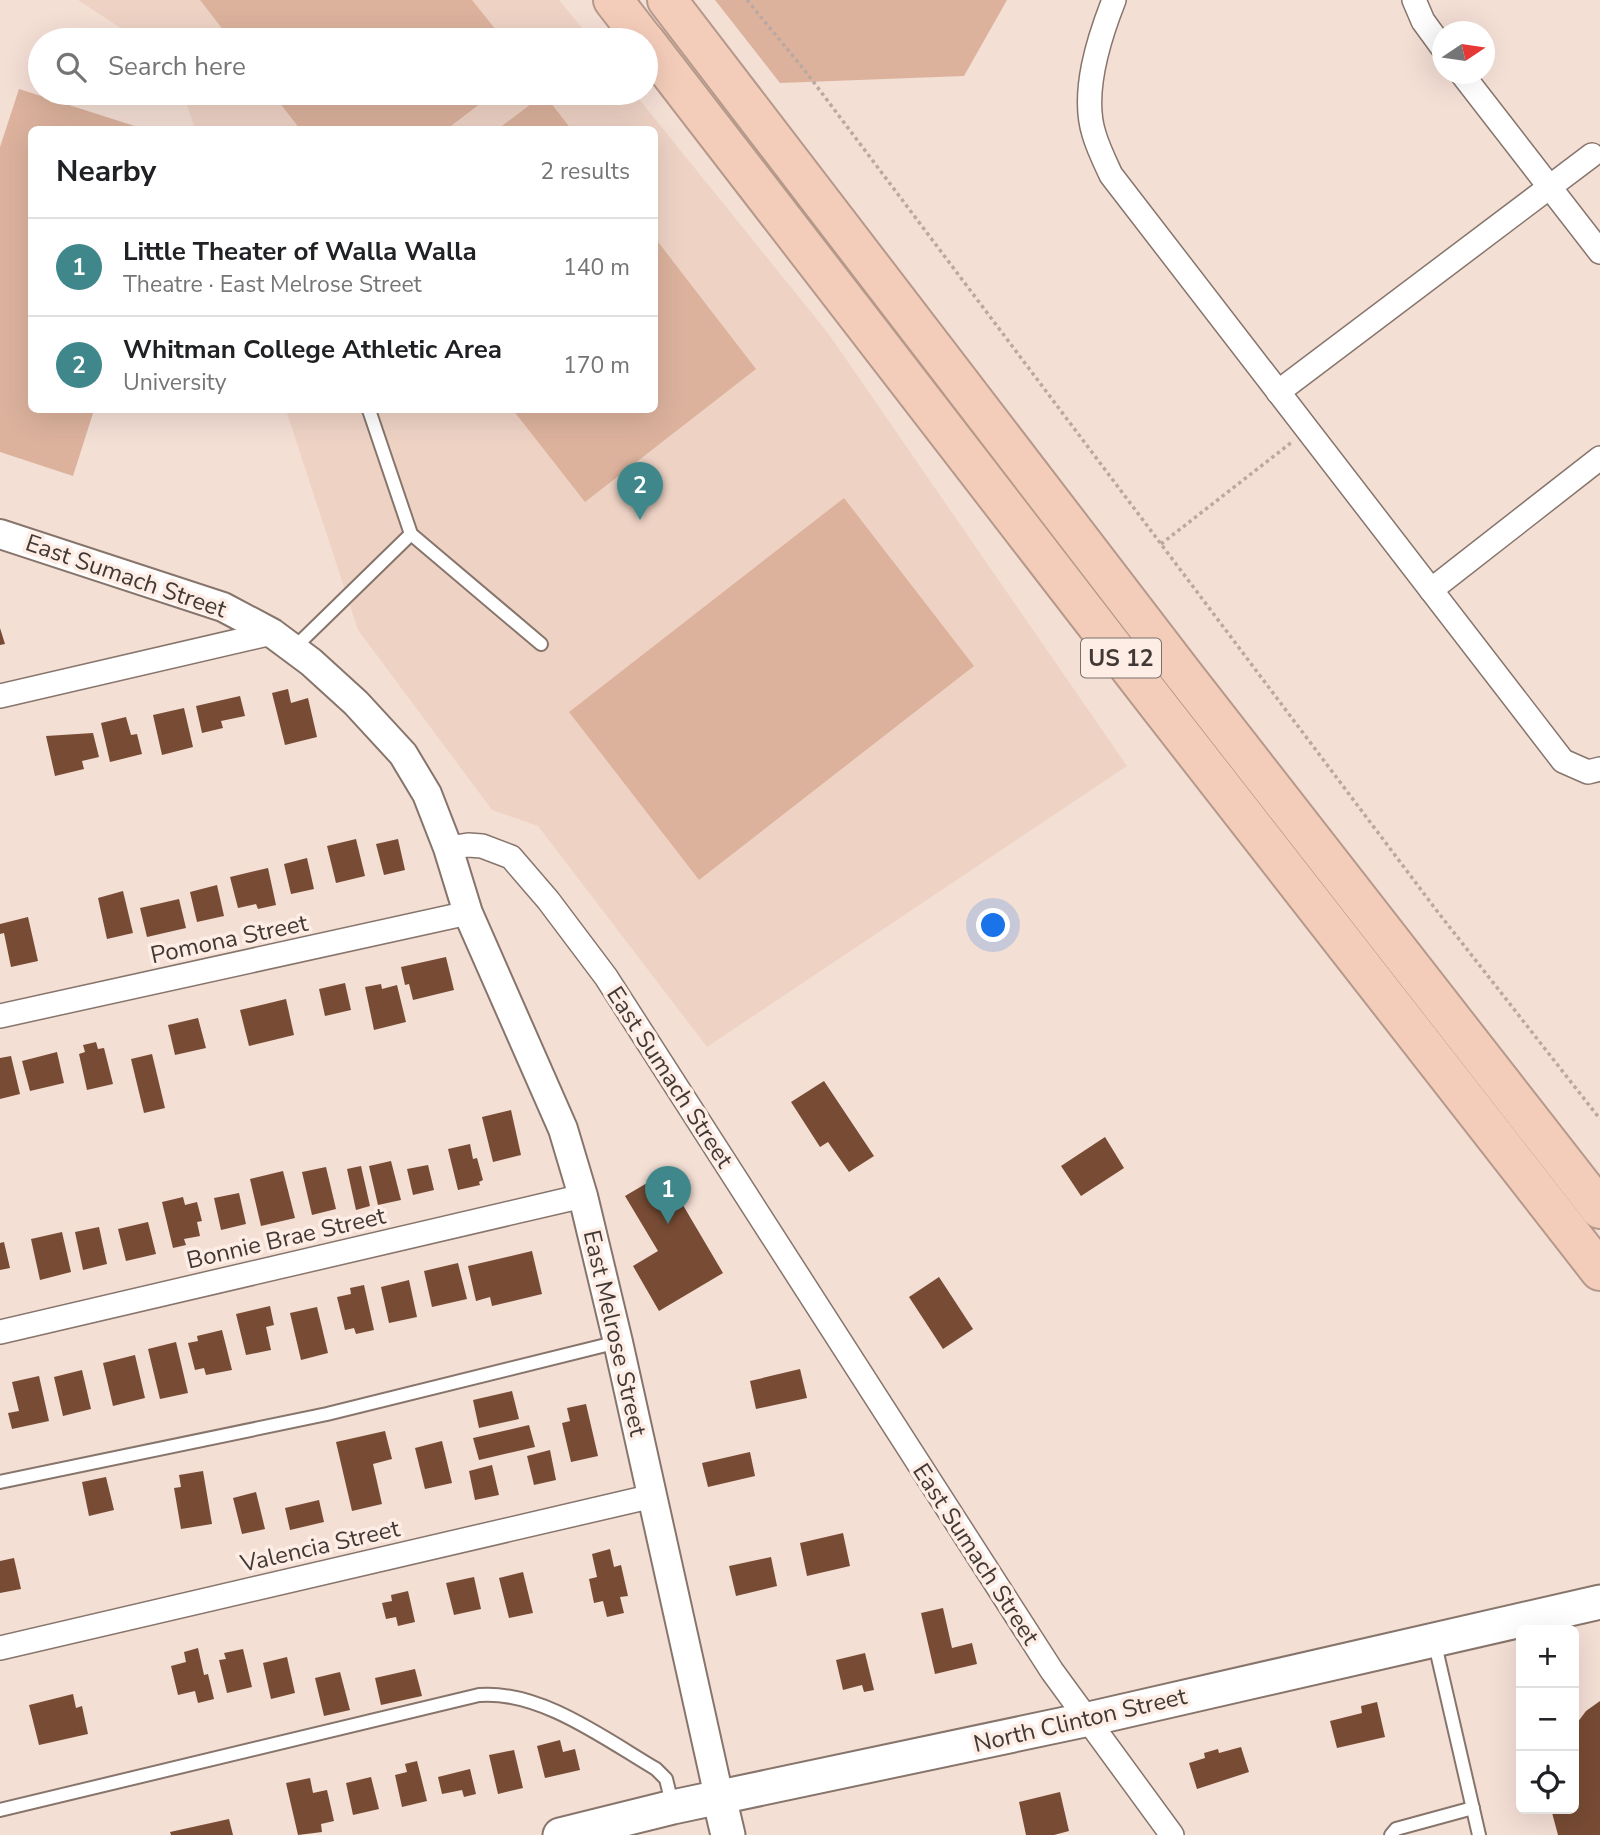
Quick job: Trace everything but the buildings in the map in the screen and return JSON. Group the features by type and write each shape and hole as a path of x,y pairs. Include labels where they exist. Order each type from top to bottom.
{"highway":[{"name":"US 12","path":"613,0 635,28"},
{"name":"US 12","path":"667,0 1184,675 1600,1209"},
{"name":"US 12","path":"658,58 1163,712 1600,1271"},
{"path":"1503,1144 1600,1251"}],"main road":[{"name":"North Clinton Street","path":"560,1835 673,1807 1088,1718 1600,1602"},
{"name":"East Melrose Street","path":"719,1797 728,1835"}],"street":[{"path":"1114,0 1095,52 1090,94 1093,132 1111,175 1563,761 1588,772 1600,769"},
{"path":"1414,0 1432,32"},
{"path":"1470,84 1600,252"},
{"path":"1278,392 1592,156"},
{"path":"1431,590 1600,458"},
{"name":"East Sumach Street","path":"0,534 212,603 282,641 356,703 403,754 427,794 448,848 482,846 511,857 548,900 597,966 1052,1671 1172,1835"},
{"path":"0,696 282,641"},
{"name":"East Melrose Street","path":"448,848 468,913 563,1129 583,1196 719,1797"},
{"name":"Pomona Street","path":"0,1016 468,913"},
{"name":"Bonnie Brae Street","path":"0,1332 583,1196"},
{"name":"Valencia Street","path":"0,1648 653,1496"}],"lane":[{"path":"370,413 411,534 541,645"},
{"path":"282,641 411,534"},
{"path":"0,1482 327,1414 618,1342"},
{"path":"1434,1640 1479,1835"},
{"path":"0,1810 479,1695 498,1693 536,1703 656,1769 666,1779 673,1807"},
{"path":"1391,1835 1396,1829 1473,1808"}],"path":[{"path":"747,0 806,72 1437,911 1600,1119"},
{"path":"1161,544 1308,430"}],"shaded area":[{"path":"78,0 559,0 582,28 121,28"},
{"path":"200,0 472,0 494,28 222,28"},
{"path":"715,0 1007,0 964,76 780,83"},
{"path":"19,89 28,92 28,105 69,105 135,126 28,126 28,413 93,413 73,476 0,452 0,147"},
{"path":"187,105 644,105 828,333 1127,766 707,1047 538,826 492,810 358,630 287,413 658,413 658,126 194,126"},
{"path":"281,105 478,105 451,126 298,126"},
{"path":"530,105 552,105 569,126 502,126"},
{"path":"658,242 756,369 585,502 515,413 658,413"},
{"path":"844,498 974,666 699,880 569,712"}],"place":[{"name":"Whitman College Athletic Area","path":"640,520"},
{"name":"Little Theater of Walla Walla","path":"668,1224"}]}
